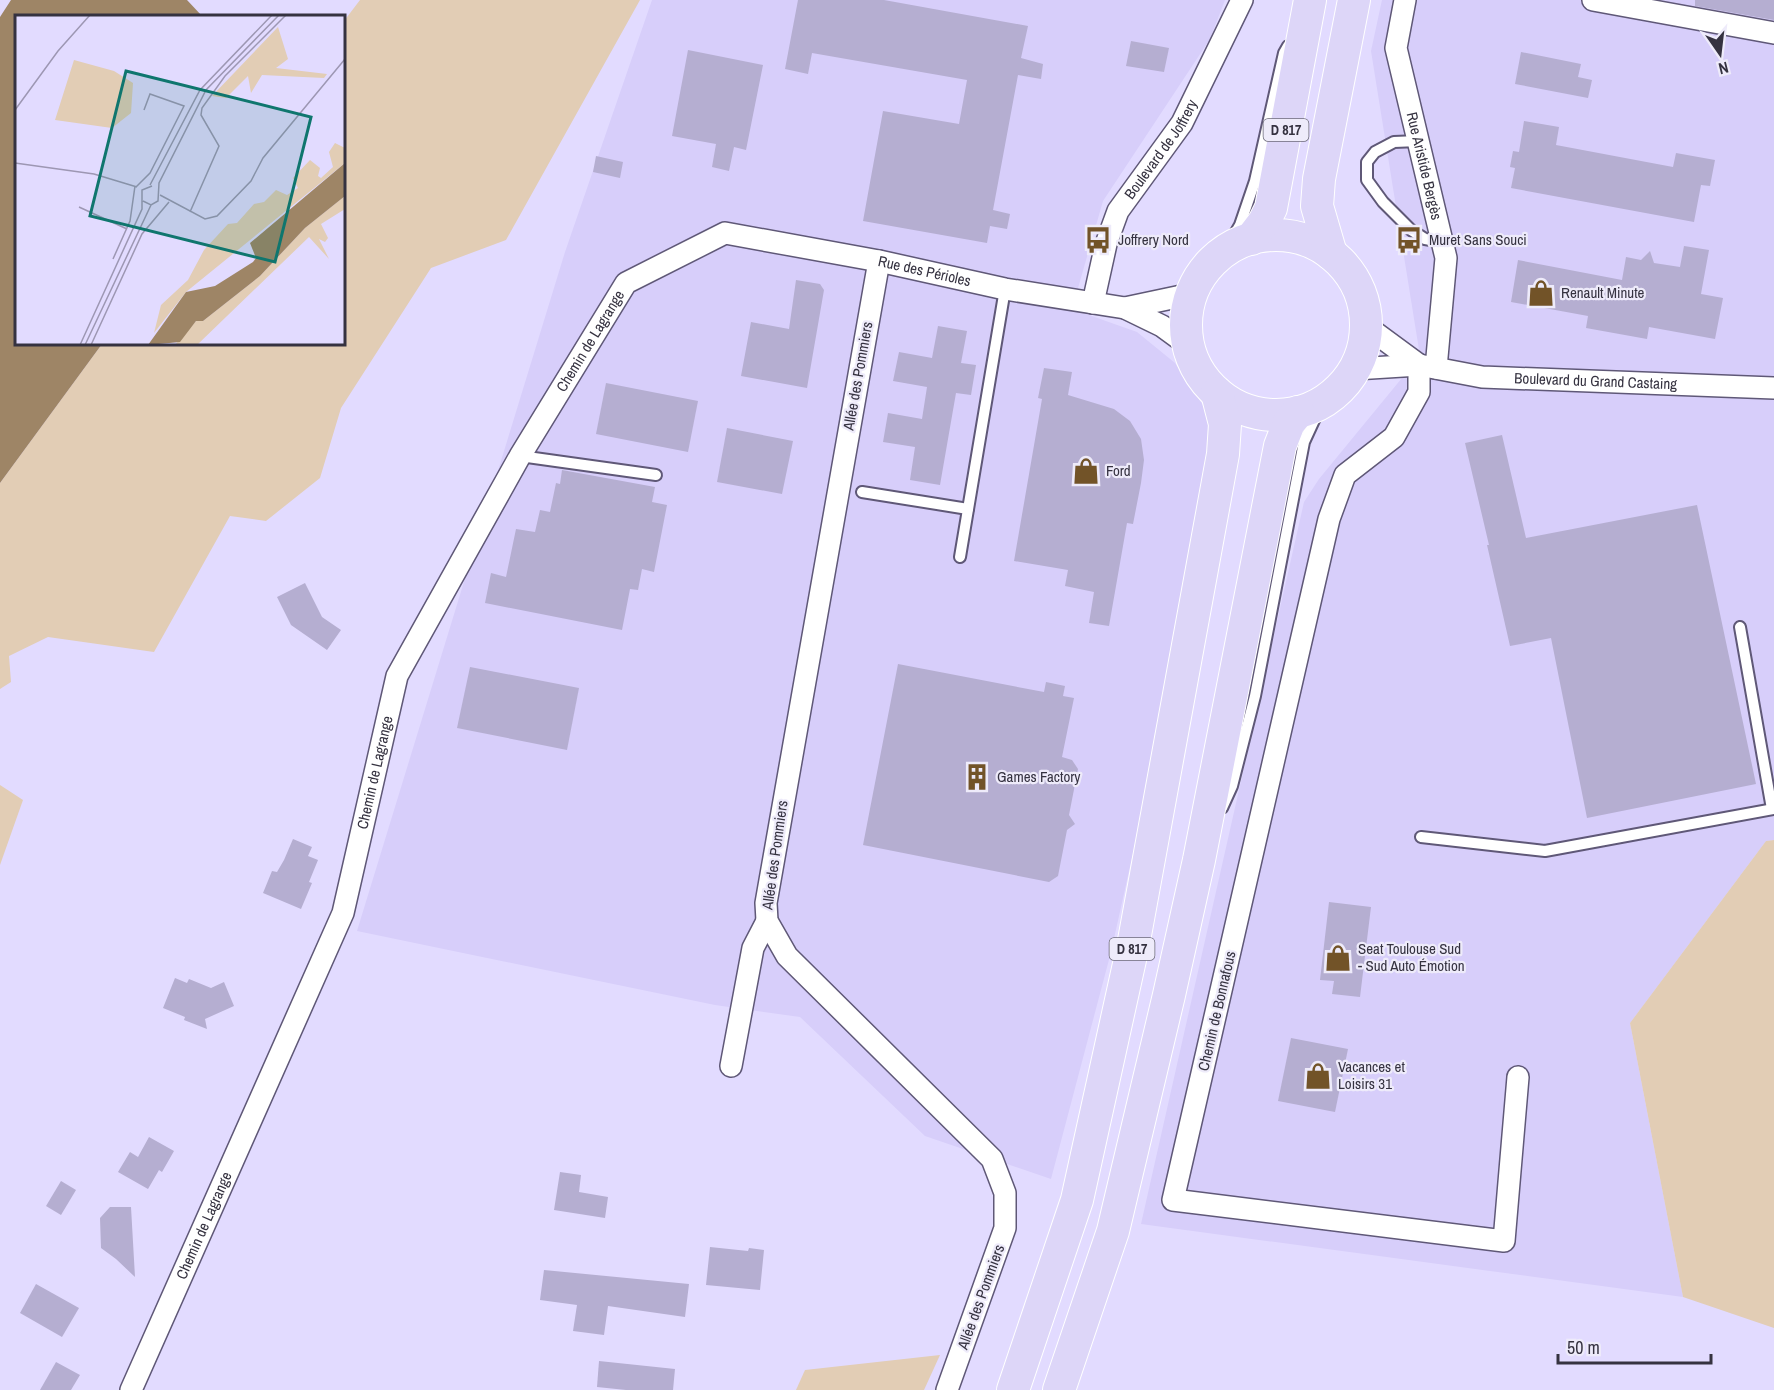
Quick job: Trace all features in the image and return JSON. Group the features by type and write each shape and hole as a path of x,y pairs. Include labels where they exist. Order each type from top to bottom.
{"main road":[{"name":"D 817","path":"1331,254 1317,206 1318,179 1354,0"},
{"name":"D 817","path":"1238,245 1264,222 1271,208 1309,8"},
{"path":"1279,235 1306,240 1331,254 1350,274 1362,299 1366,326 1363,348 1355,369 1343,385 1328,398 1298,412 1276,415 1255,412 1235,405 1217,393 1204,380 1194,363 1188,345 1186,320 1191,294 1204,270 1238,245 1279,235"},
{"name":"D 817","path":"1013,1390 1077,1200 1133,946 1223,454 1224,424 1217,393"},
{"name":"D 817","path":"1059,1390 1113,1231 1199,860 1280,446 1289,423 1298,412"}],"street":[{"name":"Boulevard de Joffrery","path":"1093,303 1106,244 1118,211 1182,123 1242,0"},
{"name":"Rue Aristide Bergès","path":"1405,0 1396,48 1446,258 1427,367"},
{"path":"1593,0 1774,33"},
{"name":"Rue des Périoles","path":"725,233 879,261 1005,289 1125,308 1162,326 1188,345"},
{"name":"Chemin de Lagrange","path":"131,1390 343,913 397,676 520,456 626,283 725,233"},
{"name":"Allée des Pommiers","path":"879,261 774,851 766,903 767,921 787,956 992,1159 1005,1192 1005,1228 947,1390"},
{"name":"Rue des Périoles","path":"1125,308 1191,294"},
{"name":"Boulevard du Grand Castaing","path":"1366,326 1427,367"},
{"name":"Boulevard du Grand Castaing","path":"1355,369 1427,367 1482,377 1774,388"},
{"name":"Chemin de Bonnafous","path":"1427,367 1419,392 1394,437 1345,476 1329,519 1173,1200 1504,1241 1518,1077"},
{"path":"732,1066 753,948 767,921"}],"lane":[{"path":"1418,141 1394,142 1375,152 1367,162 1367,180 1383,202 1411,230 1425,239 1442,242"},
{"path":"960,557 1005,289"},
{"path":"1199,860 1232,786 1255,696 1304,442 1316,416 1328,398"},
{"path":"520,456 656,475"},
{"path":"862,492 968,509"},
{"path":"1421,837 1545,851 1773,809 1740,627"}],"shaded area":[{"path":"11,0 187,0 201,15 15,15 15,345 101,345 0,483 0,17"},
{"path":"360,0 640,0 506,240 431,268 341,408 320,478 266,521 230,516 154,652 48,637 9,656 11,682 0,689 0,483 101,345 345,345 345,20"},
{"path":"652,0 1225,0 1210,39 1103,201 1072,309 1137,332 1175,363 1212,419 1209,467 1143,808 1111,952 1051,1179 925,1136 800,1017 715,1005 357,931 565,252"},
{"path":"1382,0 1774,0 1774,840 1766,841 1630,1023 1683,1297 1141,1224 1304,502 1319,479 1420,356 1371,51"},
{"path":"0,785 23,800 0,865"},
{"path":"1774,840 1774,1328 1683,1297 1630,1023 1766,841"},
{"path":"940,1355 924,1390 796,1390 805,1370"}],"building":[{"path":"798,0 884,0 1028,26 1021,58 1043,64 1041,79 1018,75 993,210 1010,214 1007,229 990,226 987,243 863,221 883,111 959,124 967,80 812,53 808,74 785,69"},
{"path":"1695,0 1774,0 1774,20 1695,6"},
{"path":"1131,41 1169,48 1164,72 1126,66"},
{"path":"688,50 763,65 746,150 734,147 729,171 712,167 716,144 672,136"},
{"path":"1521,52 1581,64 1578,77 1592,80 1588,98 1515,84"},
{"path":"1524,121 1559,127 1556,145 1673,167 1676,153 1715,160 1710,186 1701,185 1694,222 1511,188 1515,168 1510,167 1513,151 1519,152"},
{"path":"596,156 623,162 620,178 593,172"},
{"path":"1684,246 1709,250 1701,294 1723,298 1715,339 1649,327 1647,339 1586,328 1588,316 1511,302 1518,260 1622,280 1626,257 1641,260 1650,251 1654,263 1680,267"},
{"path":"796,280 820,284 824,290 807,388 741,376 751,322 789,329"},
{"path":"938,326 967,331 961,363 976,365 971,395 956,393 940,485 910,480 915,447 883,442 888,413 922,419 927,387 893,381 899,352 932,358"},
{"name":"Ford","path":"1044,368 1072,372 1068,395 1114,409 1130,421 1141,439 1144,460 1141,483 1133,524 1127,523 1109,626 1089,623 1094,592 1065,586 1068,570 1014,561 1042,399 1038,398"},
{"path":"606,383 698,401 688,452 596,434"},
{"path":"727,428 793,441 782,494 717,482"},
{"path":"1502,435 1526,538 1697,505 1756,784 1587,818 1551,638 1510,646 1487,545 1489,545 1465,443"},
{"path":"562,470 655,487 652,502 667,505 654,572 642,569 638,590 630,589 622,630 485,603 491,573 506,577 516,529 535,532 540,510 550,512 556,483 560,484"},
{"path":"305,583 322,617 341,630 327,650 291,625 277,597"},
{"name":"Games Factory","path":"898,664 1044,692 1046,682 1065,686 1063,696 1074,698 1062,757 1072,760 1078,769 1069,815 1075,824 1067,830 1058,876 1049,882 863,845"},
{"path":"470,667 579,688 567,750 457,728"},
{"path":"293,839 312,847 308,856 318,860 309,882 312,883 301,909 263,893 272,871 277,872"},
{"path":"1329,902 1371,907 1360,997 1332,994 1334,981 1320,980"},
{"path":"175,978 187,983 189,979 211,988 224,982 234,1006 205,1019 207,1029 184,1020 185,1017 163,1008"},
{"path":"1291,1038 1348,1049 1335,1112 1278,1101"},
{"path":"149,1137 174,1151 162,1172 159,1170 148,1189 118,1172 130,1152 138,1157"},
{"path":"560,1172 581,1175 579,1192 608,1197 605,1218 554,1210"},
{"path":"61,1181 76,1190 61,1215 46,1206"},
{"path":"110,1207 131,1207 135,1277 101,1248 100,1218"},
{"path":"710,1247 748,1251 749,1248 764,1250 760,1290 706,1285"},
{"path":"544,1270 689,1284 685,1317 608,1306 604,1335 573,1331 577,1305 540,1300"},
{"path":"36,1284 79,1308 62,1337 20,1313"},
{"path":"599,1361 675,1369 673,1390 626,1390 597,1387"},
{"path":"56,1362 80,1375 71,1390 40,1390"}],"place":[{"name":"Joffrery Nord","path":"1098,240"},
{"name":"Muret Sans Souci","path":"1409,240"},
{"name":"Renault Minute","path":"1541,293"},
{"name":"Ford","path":"1086,471"},
{"name":"Games Factory","path":"977,777"},
{"name":"Seat Toulouse Sud - Sud Auto Émotion","path":"1338,958"},
{"name":"Vacances et Loisirs 31","path":"1318,1076"}]}
